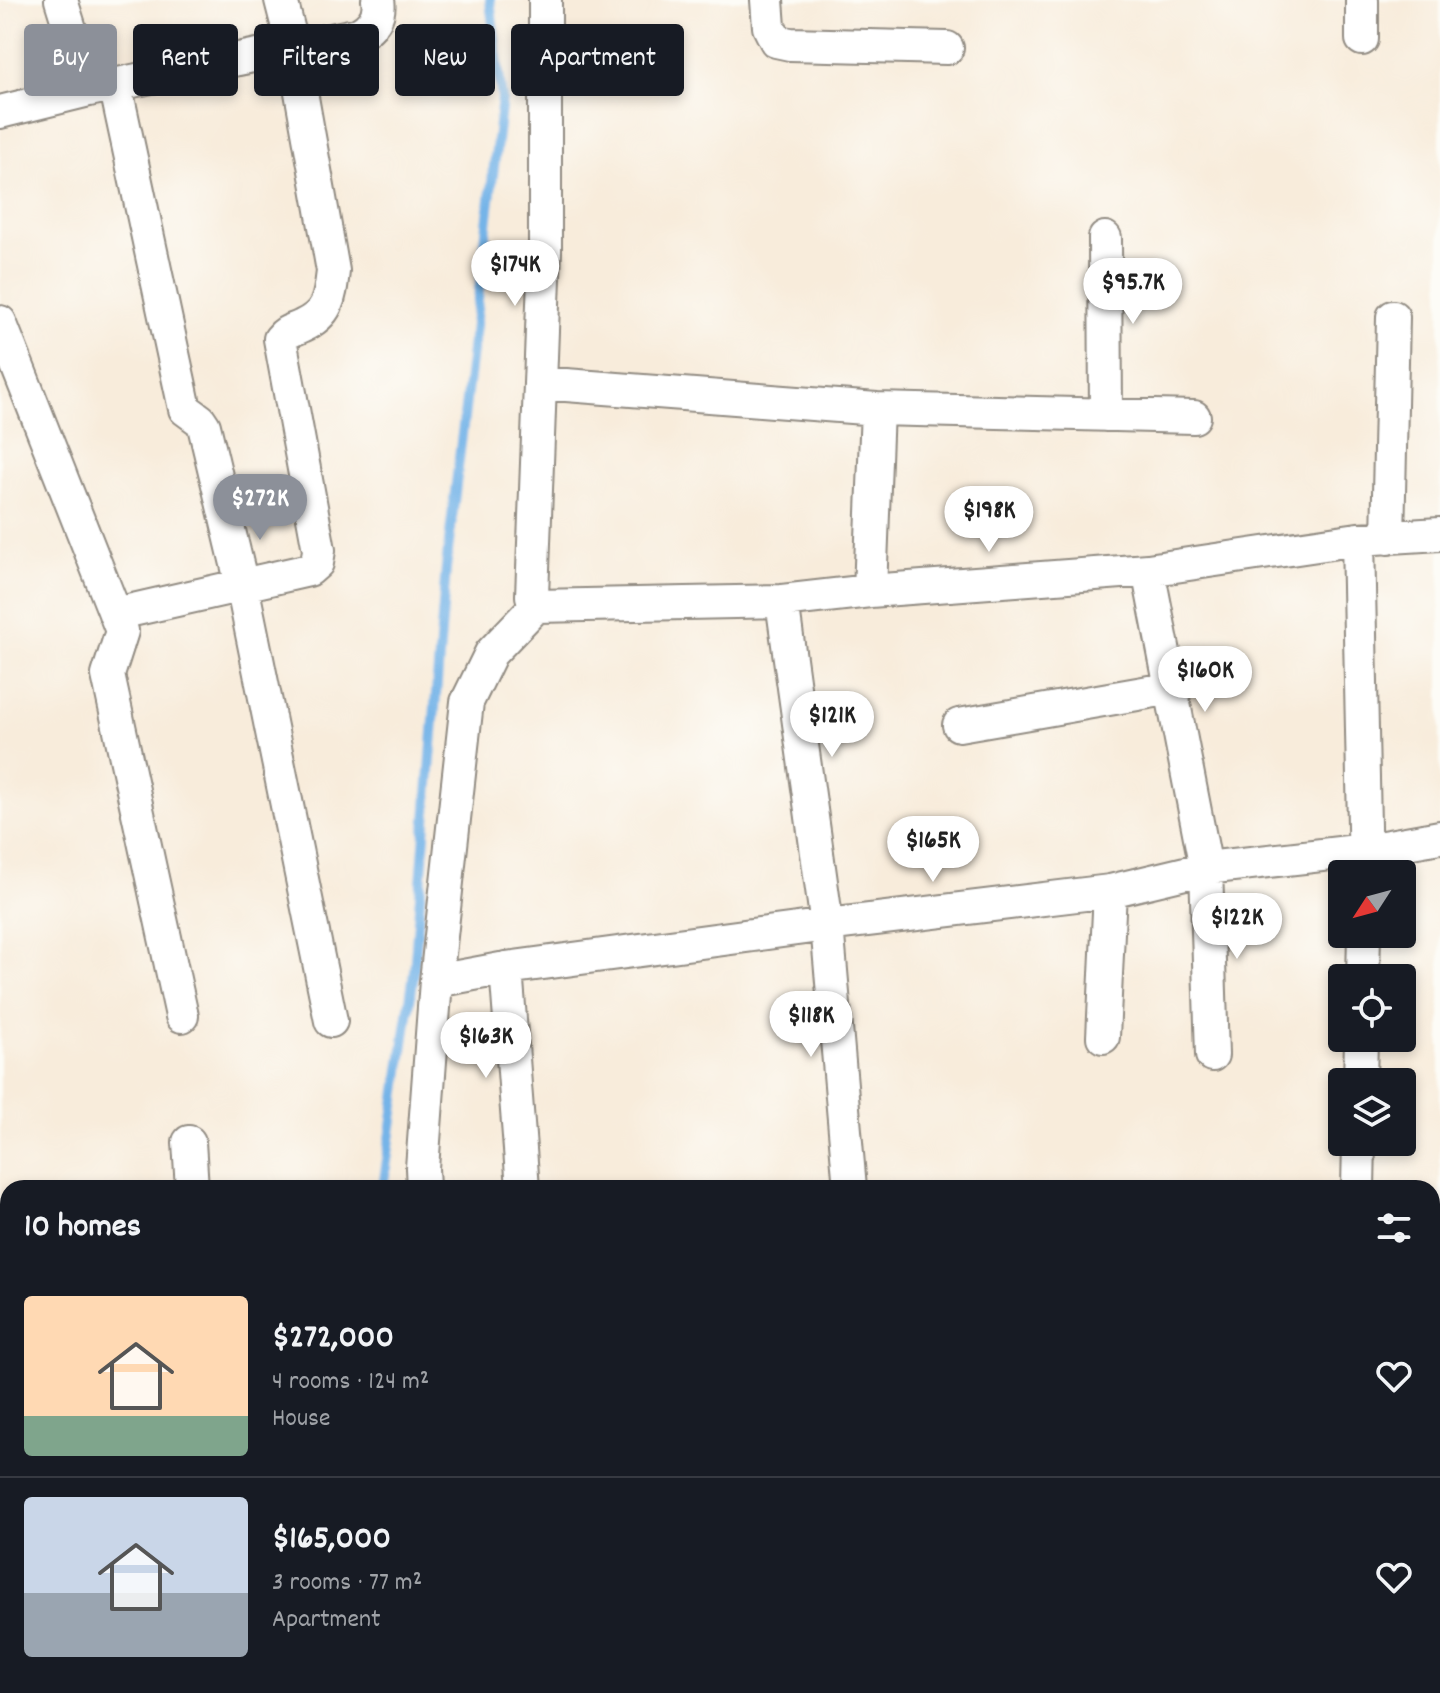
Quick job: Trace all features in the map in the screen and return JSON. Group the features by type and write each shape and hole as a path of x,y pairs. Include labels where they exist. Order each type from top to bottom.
{"street":[{"path":"61,0 72,24"},
{"path":"281,0 287,24"},
{"path":"372,24 379,7 378,0"},
{"path":"536,606 532,596 545,251 545,0"},
{"path":"767,0 769,27 776,41 790,44 947,48"},
{"path":"1362,0 1362,39"},
{"path":"117,84 254,55"},
{"path":"0,112 65,96"},
{"path":"104,96 185,409 204,426 242,585 331,1021"},
{"path":"115,614 309,570 317,563 319,550 280,339 287,330 303,326 323,311 330,298 333,271 302,96"},
{"path":"1105,238 1106,415"},
{"path":"1366,860 1373,538 1393,317"},
{"path":"0,322 122,631 108,675 182,1016"},
{"path":"540,383 877,409 1194,417"},
{"path":"870,591 877,409"},
{"path":"423,1180 436,981 467,702 491,653 536,606 782,601 870,591 1148,570 1373,538 1440,534"},
{"path":"1148,570 1206,868 1212,1055"},
{"path":"782,601 827,925 849,1180"},
{"path":"959,725 1172,688"},
{"path":"1372,860 1440,837"},
{"path":"436,981 506,968 827,925 1110,891 1206,868 1328,863"},
{"path":"1103,1037 1110,891"},
{"path":"506,968 522,1180"},
{"path":"189,1142 191,1180"},
{"path":"1358,1180 1359,1156"}],"waterway":[{"path":"384,1180 414,973 446,568 502,99 490,0"}]}
